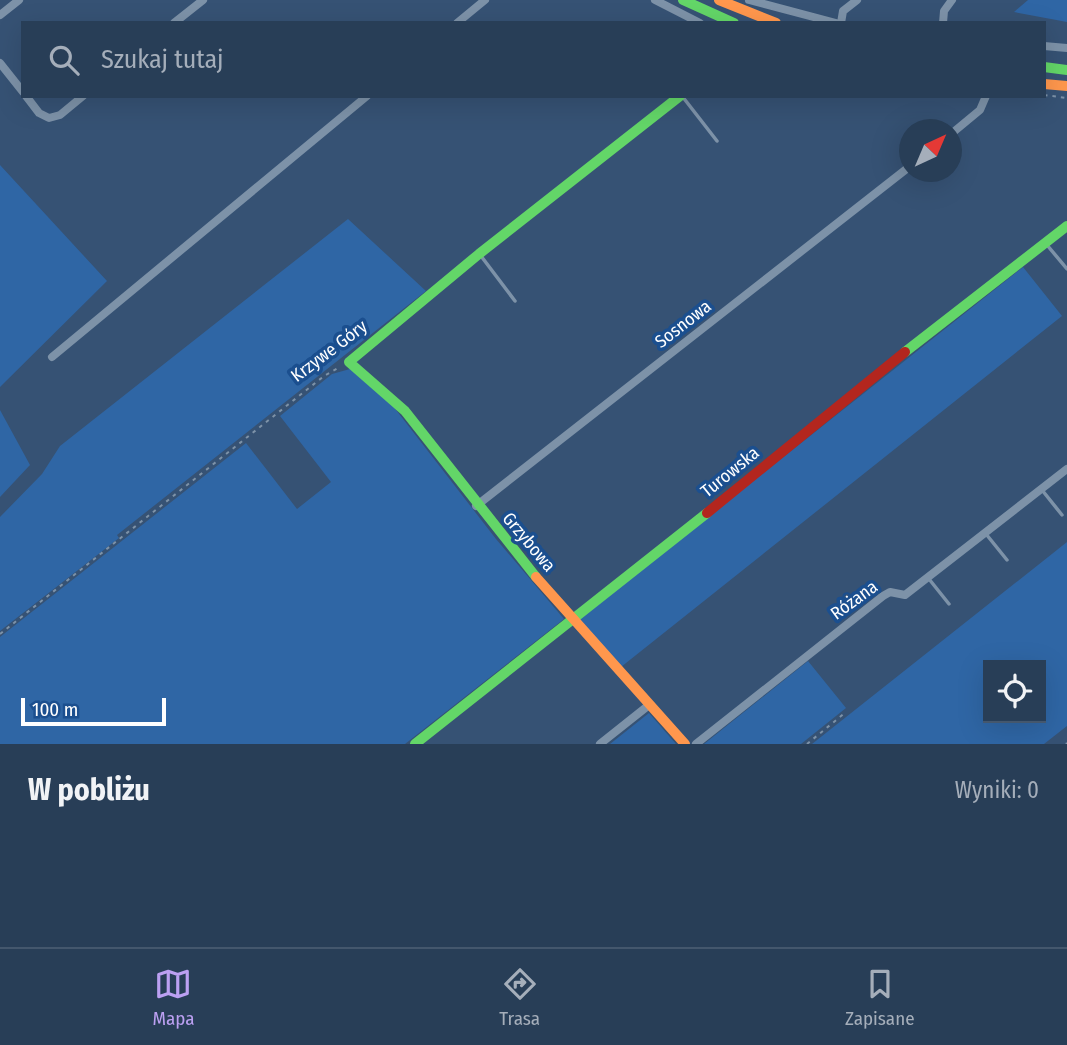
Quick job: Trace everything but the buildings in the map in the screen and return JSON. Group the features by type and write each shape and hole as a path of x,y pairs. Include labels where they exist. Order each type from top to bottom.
{"street":[{"path":"0,15 19,0"},
{"path":"177,21 203,0"},
{"path":"459,21 485,0"},
{"path":"655,0 697,21"},
{"path":"684,0 730,21"},
{"path":"719,0 771,21"},
{"path":"749,0 831,21"},
{"path":"840,21 843,10 857,0"},
{"path":"943,21 944,11 953,0"},
{"path":"1046,46 1067,48"},
{"path":"0,63 21,90"},
{"path":"1046,67 1067,70"},
{"path":"1046,84 1067,86"},
{"path":"27,98 39,113 49,118 60,115 81,98"},
{"path":"52,356 365,98"},
{"name":"Krzywe Góry","path":"349,362 480,254 678,98"},
{"path":"962,125 980,110 985,98"},
{"name":"Sosnowa","path":"476,506 899,175"},
{"name":"Turowska","path":"415,744 984,289 1067,226"},
{"name":"Grzybowa","path":"349,362 405,411 476,506 573,620 685,744"},
{"name":"Różana","path":"696,744 883,596 890,592 905,595 1067,468"},
{"path":"600,744 649,705"}],"lane":[{"path":"683,98 717,141"},
{"path":"1046,243 1067,269"},
{"path":"480,254 515,300"},
{"path":"1041,489 1062,515"},
{"path":"985,533 1007,560"},
{"path":"928,577 949,604"}],"path":[{"path":"1046,96 1067,98"},
{"name":"Krzywe Góry","path":"0,634 313,384 349,362"},
{"path":"807,744 846,712"}],"shaded area":[{"path":"1028,0 1067,0 1067,22 1014,12"},
{"path":"0,165 107,281 0,387"},
{"path":"348,219 426,291 0,631 0,517 42,474 60,446"},
{"path":"1023,267 1062,316 621,667 578,620"},
{"path":"350,369 393,406 496,539 564,619 405,744 0,744 0,637 246,443 297,509 331,482 280,416 332,374"},
{"path":"0,410 30,465 0,497"},
{"path":"1067,542 1067,726 1044,744 812,744"},
{"path":"808,661 846,708 801,744 704,744"},
{"path":"649,713 676,744 610,744"}],"traffic: fast":[{"path":"683,0 730,21"},
{"path":"1046,67 1067,70"},
{"path":"536,577 405,411 349,362 479,254 677,98"},
{"path":"905,352 1067,226"},
{"path":"415,744 707,513"}],"traffic: slow":[{"path":"719,0 771,21"},
{"path":"1046,84 1067,86"},
{"path":"536,577 685,744"}],"traffic: jam":[{"path":"707,513 905,352"}]}
